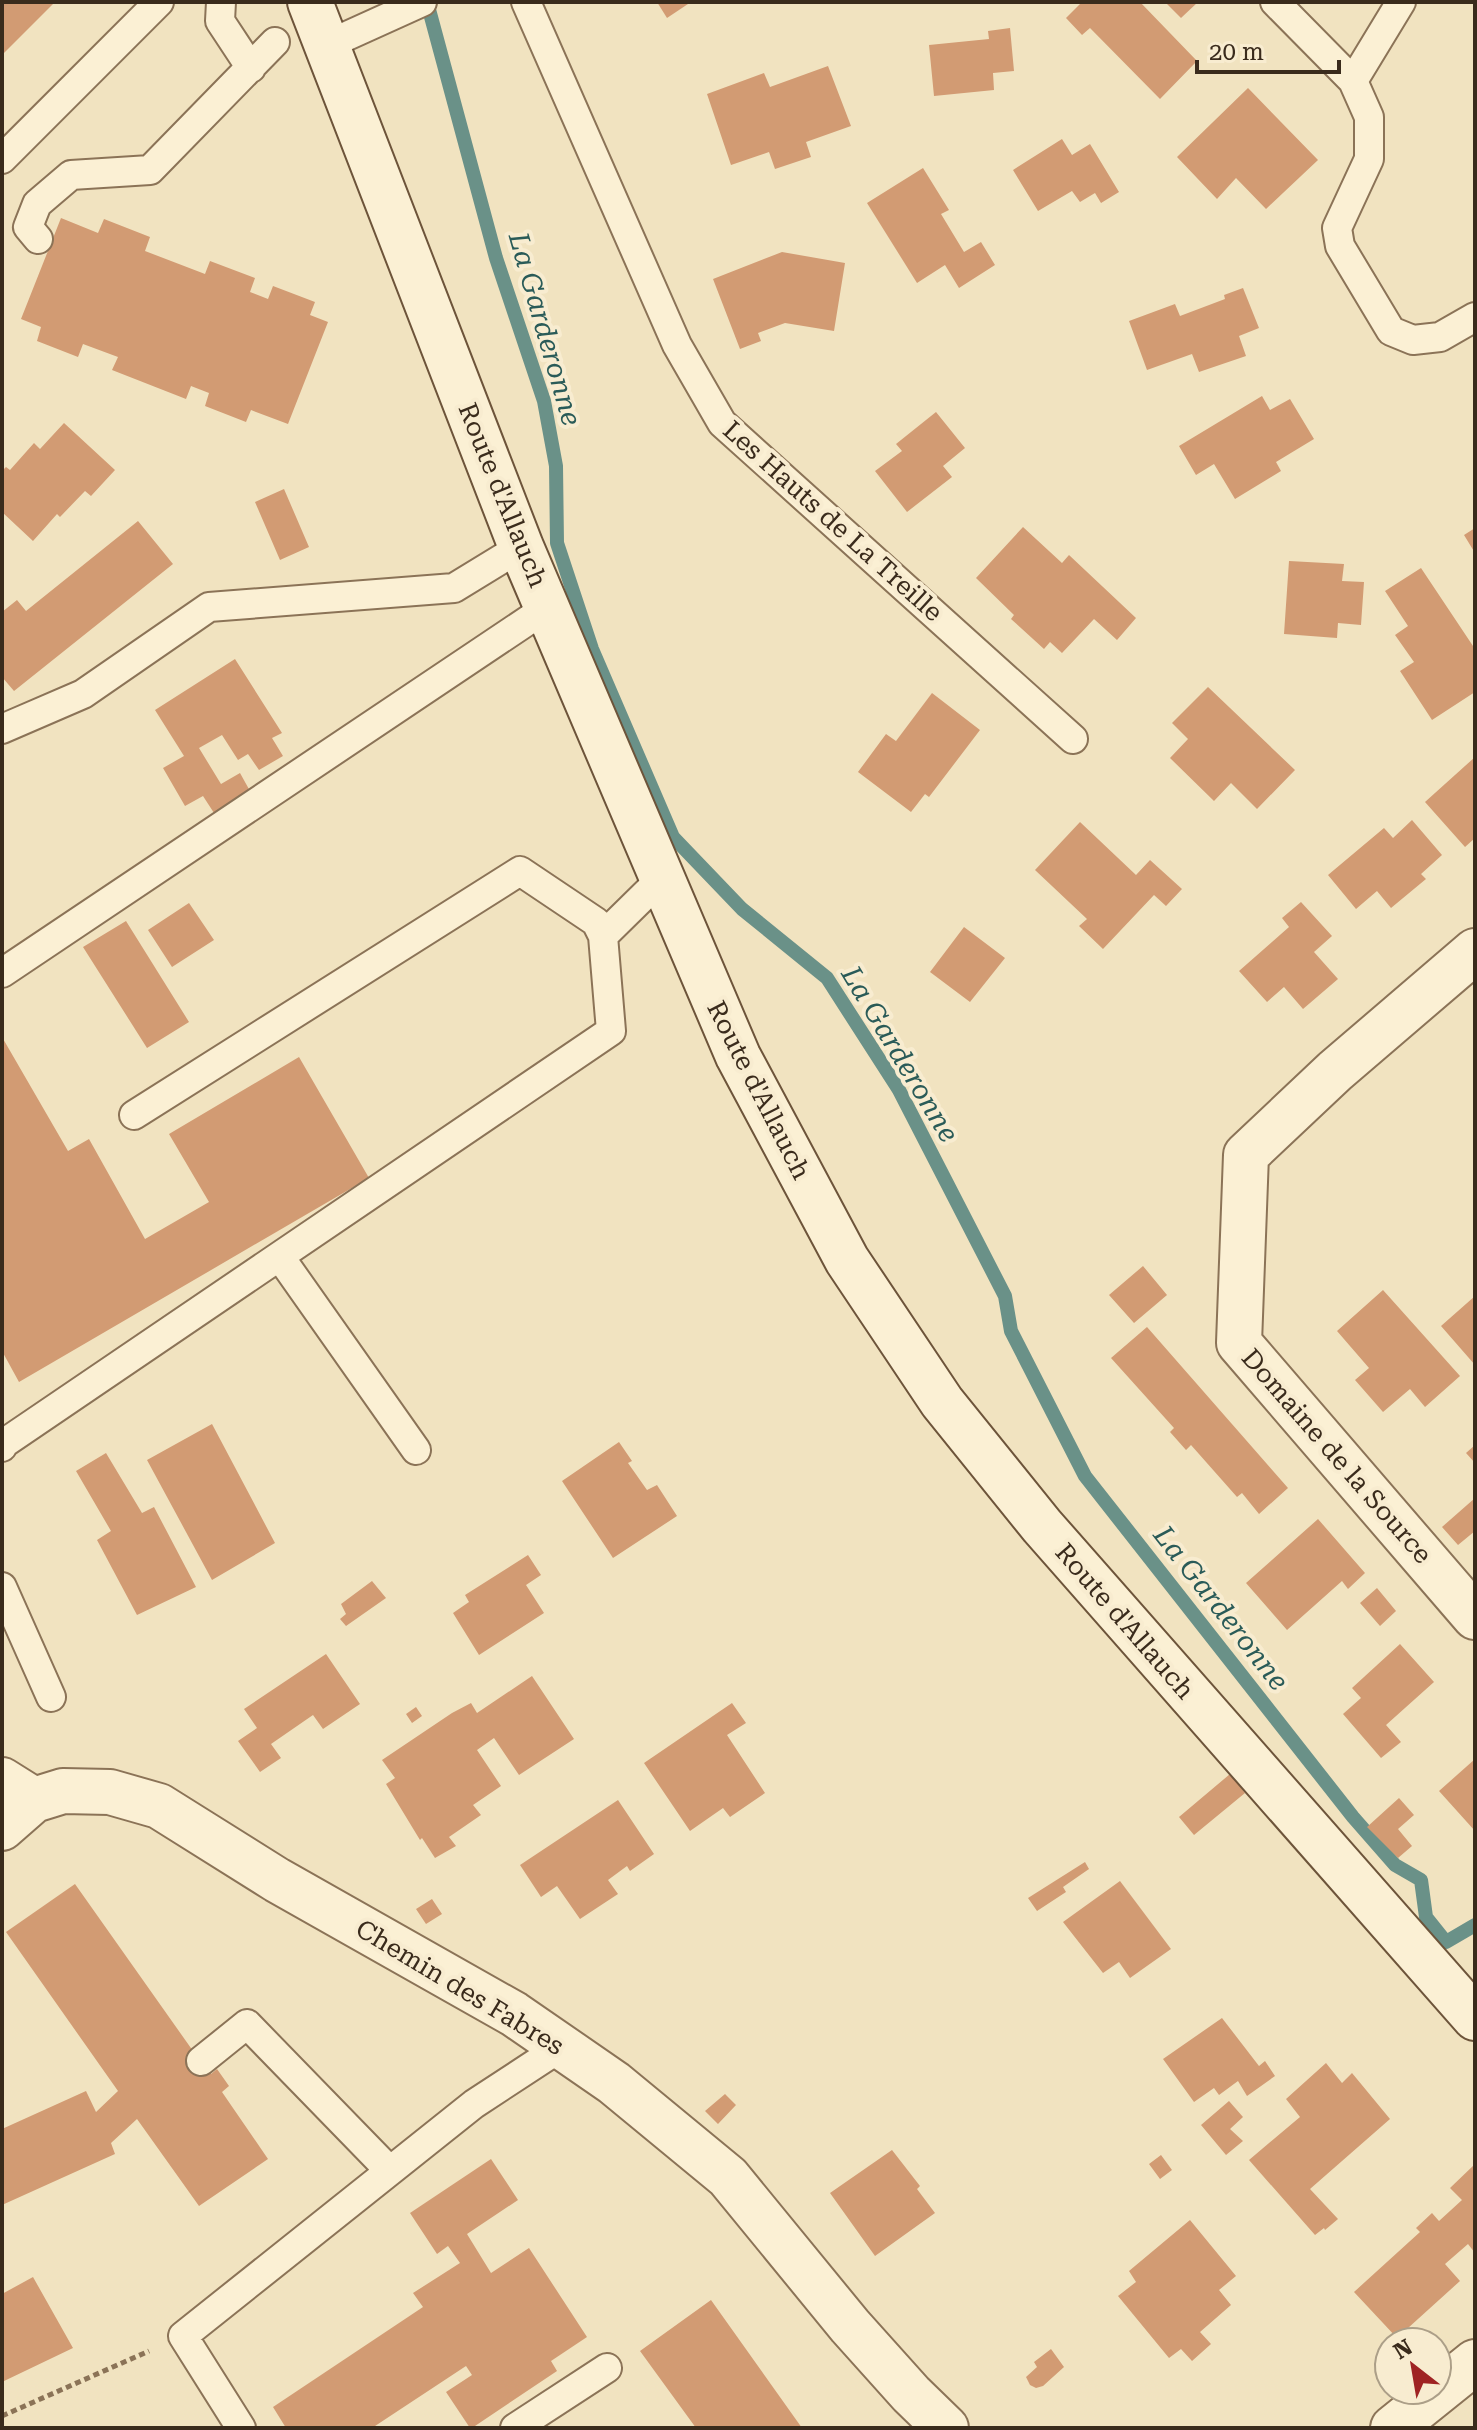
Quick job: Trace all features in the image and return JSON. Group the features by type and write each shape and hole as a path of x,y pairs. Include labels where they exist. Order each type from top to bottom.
{"main road":[{"name":"Route d'Allauch","path":"310,2 521,547 661,879 738,1056 847,1260 942,1402 1042,1526 1475,2018"},
{"name":"Domaine de la Source","path":"1475,951 1335,1071 1246,1155 1239,1343 1475,1617"},
{"path":"2,1828 18,1790"},
{"name":"Chemin des Fabres","path":"18,1790 110,1792 159,1806 277,1880 514,2014 614,2083 728,2177 850,2326 946,2428"},
{"path":"1393,2428 1475,2362"}],"lane":[{"path":"2,159 159,2"},
{"path":"221,2 220,21 251,68"},
{"path":"327,45 422,2"},
{"name":"Les Hauts de La Treille","path":"526,2 677,345 722,423 1073,739"},
{"path":"1275,2 1353,81 1369,117 1369,159 1337,228 1340,246 1391,331 1413,340 1440,337 1475,317"},
{"path":"1353,81 1401,2"},
{"path":"38,239 28,227 37,204 71,175 150,170 275,42"},
{"path":"2,729 83,694 209,607 454,588 521,547"},
{"path":"2,973 548,607"},
{"path":"2,1447 611,1031 603,936 596,922 520,871 134,1115"},
{"path":"603,936 661,879"},
{"path":"280,1257 416,1450"},
{"path":"2,1587 51,1697"},
{"path":"201,2061 247,2024 389,2170"},
{"path":"241,2428 183,2336 474,2104 561,2047"},
{"path":"515,2428 607,2368"}],"path":[{"path":"2,2416 183,2336"}],"building":[{"path":"2,2 55,2 2,55"},
{"path":"657,2 691,2 667,18"},
{"path":"1082,2 1140,2 1197,61 1160,99 1090,28 1082,35 1066,18"},
{"path":"1165,2 1198,2 1181,18"},
{"path":"1010,28 1014,71 993,73 994,90 934,96 929,45 989,39 988,31"},
{"path":"828,66 851,126 806,142 811,157 775,169 769,152 731,165 707,94 764,73 770,87"},
{"path":"1248,88 1318,160 1266,209 1236,178 1217,199 1177,157"},
{"path":"1062,139 1072,155 1090,144 1119,192 1101,203 1095,193 1080,202 1072,191 1038,211 1013,170"},
{"path":"923,168 949,210 941,214 964,252 981,242 995,265 959,288 945,265 917,283 867,203"},
{"path":"61,218 98,233 104,219 150,237 145,251 205,274 210,261 255,278 250,292 268,299 273,286 315,302 310,315 328,322 288,424 251,410 246,422 205,406 209,393 191,386 186,399 112,370 118,357 83,344 78,357 37,341 41,327 21,319"},
{"path":"782,252 845,263 834,331 785,323 758,333 761,341 740,349 713,279"},
{"path":"1243,288 1259,328 1239,336 1246,356 1199,372 1192,354 1147,370 1129,321 1175,304 1180,316 1225,299 1224,295"},
{"path":"1262,396 1270,410 1290,399 1314,439 1276,462 1281,471 1235,499 1214,464 1196,475 1179,446"},
{"path":"936,412 965,448 943,466 952,477 907,512 875,471 902,451 896,444"},
{"path":"64,423 115,470 91,496 85,491 60,517 57,514 33,541 2,512 2,471 6,467 10,470 34,443 40,449"},
{"path":"284,489 309,547 280,560 255,502"},
{"path":"138,521 173,564 14,691 2,677 2,612 17,600 26,611"},
{"path":"1023,527 1062,563 1069,555 1136,618 1117,640 1094,619 1062,653 1050,642 1044,649 1011,619 1014,615 976,578"},
{"path":"1475,528 1475,553 1464,535"},
{"path":"1289,561 1344,564 1342,581 1364,582 1361,625 1338,623 1337,638 1284,634"},
{"path":"1421,568 1475,649 1475,692 1432,720 1400,671 1414,662 1395,635 1408,626 1385,591"},
{"path":"235,659 282,733 272,738 283,756 259,770 248,754 238,760 222,735 199,748 221,784 240,773 250,791 214,813 203,796 185,806 163,768 184,756 155,710"},
{"path":"1208,687 1295,770 1257,809 1231,783 1214,801 1170,758 1188,739 1172,723"},
{"path":"932,693 980,730 929,797 925,794 911,812 858,772 886,734 896,741"},
{"path":"1475,757 1475,838 1465,847 1425,802"},
{"path":"1412,820 1442,855 1421,874 1426,879 1391,908 1377,891 1356,909 1328,875 1384,828 1393,838"},
{"path":"1080,822 1136,875 1150,860 1182,889 1166,906 1154,895 1103,949 1079,926 1087,919 1035,870"},
{"path":"1301,902 1332,936 1314,952 1338,979 1303,1009 1284,987 1267,1002 1239,971 1289,927 1282,918"},
{"path":"189,903 214,940 172,967 148,930"},
{"path":"126,921 189,1022 147,1048 83,947"},
{"path":"964,927 1005,958 970,1002 930,972"},
{"path":"2,1037 68,1151 89,1139 145,1239 209,1202 169,1134 299,1057 369,1178 19,1382 2,1351"},
{"path":"1143,1266 1167,1295 1134,1323 1109,1295"},
{"path":"1383,1290 1460,1376 1425,1407 1410,1389 1383,1412 1355,1380 1369,1368 1337,1331"},
{"path":"1475,1296 1475,1365 1441,1326"},
{"path":"1147,1327 1288,1488 1259,1514 1242,1493 1237,1497 1191,1445 1186,1450 1170,1432 1174,1428 1111,1358"},
{"path":"212,1424 275,1543 212,1580 147,1460"},
{"path":"619,1442 632,1461 628,1463 647,1490 657,1485 677,1516 613,1558 562,1481"},
{"path":"1475,1445 1475,1463 1466,1453"},
{"path":"106,1453 142,1513 154,1507 196,1587 137,1615 97,1540 111,1531 76,1471"},
{"path":"1475,1498 1475,1531 1458,1545 1442,1527"},
{"path":"1318,1519 1365,1573 1348,1589 1342,1581 1287,1630 1246,1583"},
{"path":"528,1555 541,1575 526,1585 544,1613 479,1655 453,1613 469,1602 465,1595"},
{"path":"372,1581 386,1598 346,1626 340,1619 346,1614 341,1604"},
{"path":"1377,1588 1396,1611 1380,1626 1360,1603"},
{"path":"1400,1644 1434,1682 1386,1725 1401,1742 1381,1758 1343,1714 1361,1698 1352,1688"},
{"path":"326,1654 360,1704 323,1729 313,1715 271,1744 281,1758 260,1772 238,1741 257,1728 244,1709"},
{"path":"532,1676 574,1739 519,1775 494,1738 477,1750 501,1786 473,1805 481,1815 449,1837 456,1846 435,1858 422,1838 420,1840 386,1784 395,1778 382,1760 452,1713 471,1703 477,1713"},
{"path":"732,1703 746,1723 727,1735 765,1793 730,1817 723,1808 690,1831 644,1763"},
{"path":"416,1707 422,1716 412,1723 406,1714"},
{"path":"1475,1759 1475,1831 1439,1791"},
{"path":"1230,1774 1245,1793 1194,1835 1179,1817"},
{"path":"1399,1798 1414,1815 1398,1829 1412,1846 1398,1858 1367,1827"},
{"path":"618,1800 654,1854 630,1871 627,1866 608,1880 618,1894 580,1919 557,1886 541,1897 520,1865"},
{"path":"1085,1862 1089,1869 1063,1887 1066,1892 1037,1911 1028,1898"},
{"path":"1120,1881 1171,1949 1130,1978 1119,1962 1103,1973 1063,1922"},
{"path":"75,1884 193,2051 211,2074 217,2069 229,2086 222,2092 268,2159 199,2206 137,2119 111,2143 115,2154 2,2205 2,2129 86,2091 96,2112 118,2091 6,1932"},
{"path":"432,1899 442,1914 426,1924 416,1909"},
{"path":"1222,2018 1259,2066 1265,2061 1275,2076 1247,2096 1238,2081 1219,2095 1214,2088 1194,2102 1163,2059"},
{"path":"1326,2063 1342,2083 1352,2073 1390,2119 1310,2189 1338,2219 1315,2235 1249,2160 1300,2117 1286,2099"},
{"path":"725,2094 736,2105 718,2124 705,2111"},
{"path":"1229,2101 1243,2117 1230,2129 1243,2141 1226,2155 1201,2125"},
{"path":"892,2150 920,2186 917,2189 935,2213 875,2256 830,2193"},
{"path":"1161,2155 1172,2170 1160,2179 1149,2164"},
{"path":"491,2159 518,2200 467,2234 491,2273 529,2248 587,2337 551,2361 557,2371 472,2428 446,2392 472,2375 466,2366 372,2428 286,2428 273,2407 423,2307 413,2293 460,2263 448,2246 437,2254 410,2213"},
{"path":"1475,2164 1475,2253 1468,2244 1445,2264 1460,2281 1410,2326 1386,2326 1354,2292 1420,2232 1416,2228 1432,2213 1439,2221 1462,2200 1450,2188"},
{"path":"1190,2220 1236,2276 1219,2290 1231,2305 1200,2332 1211,2344 1192,2361 1181,2349 1169,2358 1118,2296 1136,2282 1129,2271"},
{"path":"33,2277 73,2348 2,2382 2,2294"},
{"path":"711,2300 802,2428 696,2428 640,2351"},
{"path":"1051,2349 1064,2367 1043,2386 1036,2388 1030,2385 1026,2377 1037,2367 1034,2362"}],"waterway":[{"name":"La Garderonne","path":"427,2 496,258 544,401 556,466 557,543 592,649 673,837 742,909 827,978 899,1090 1005,1296 1011,1331 1085,1476 1353,1817 1395,1865 1421,1880 1426,1917 1446,1942 1475,1925"}]}
